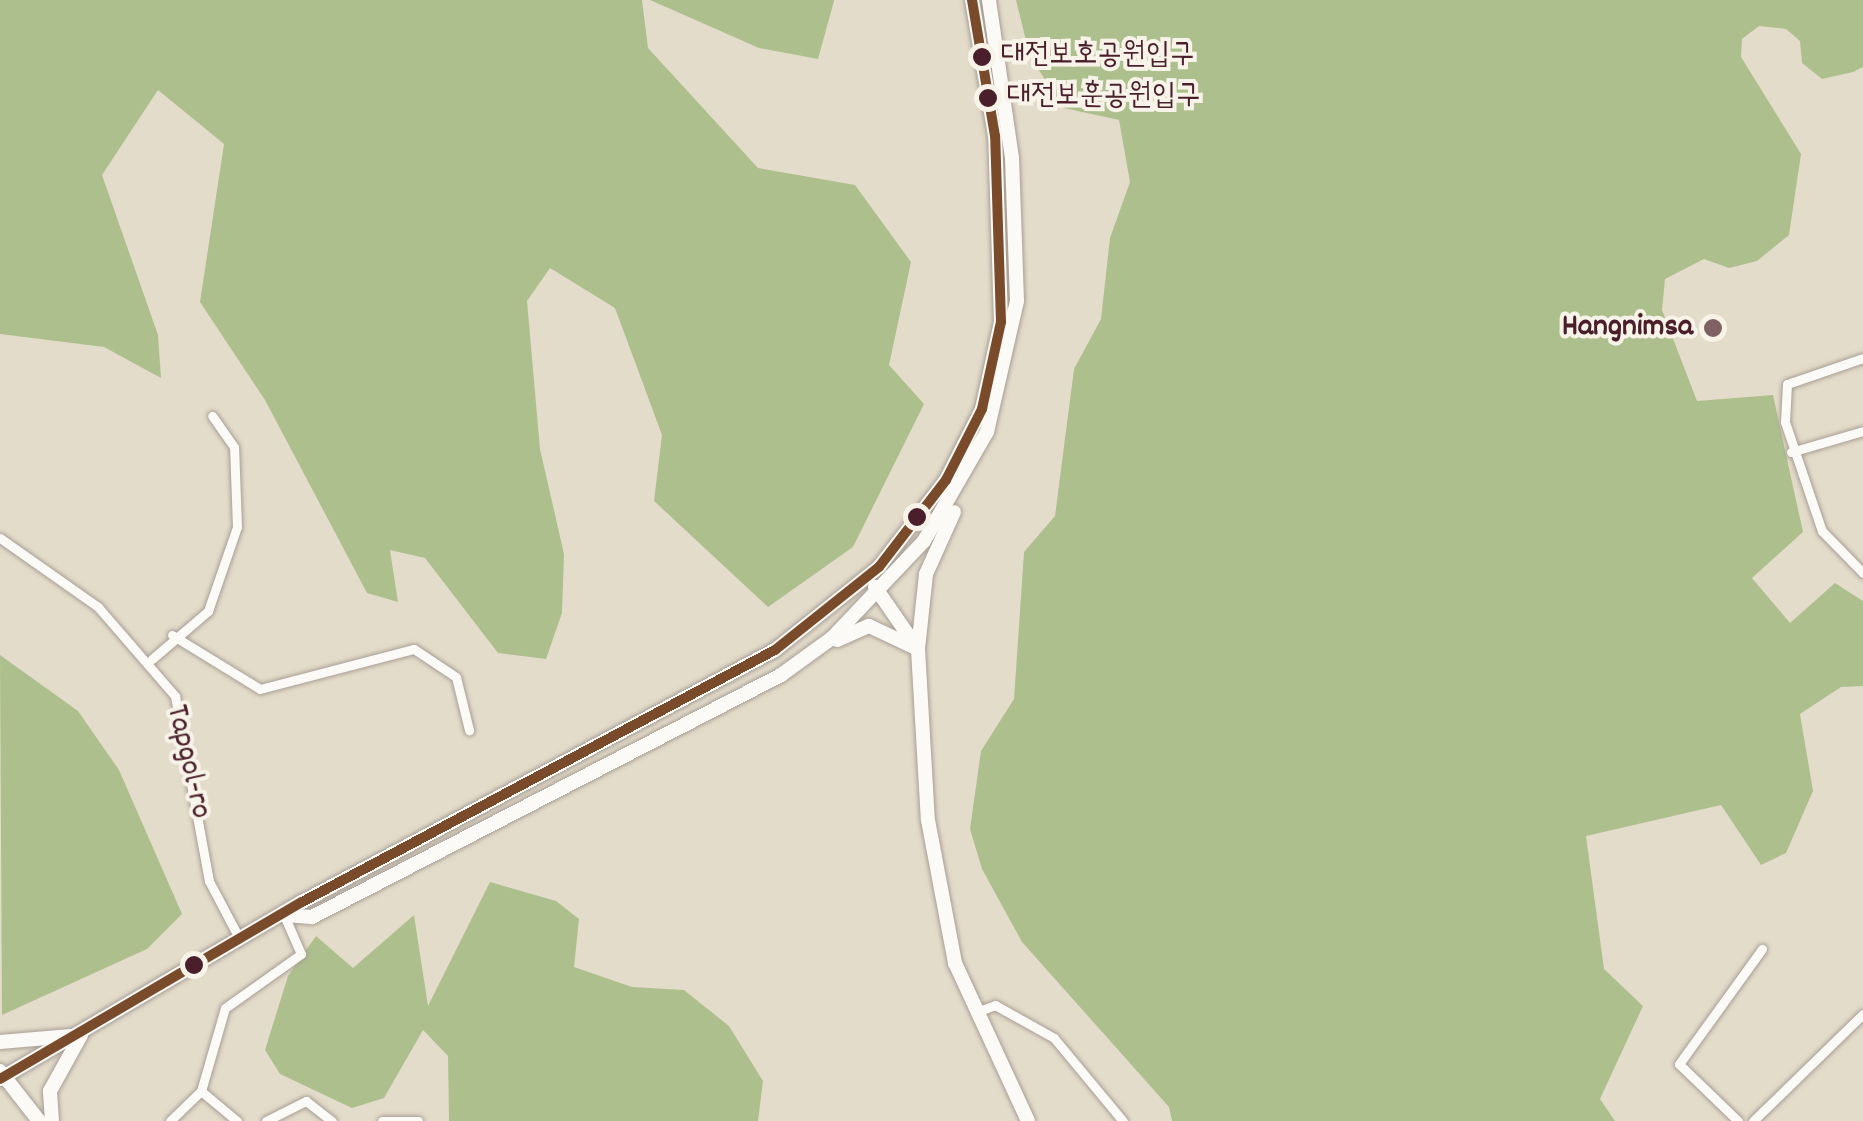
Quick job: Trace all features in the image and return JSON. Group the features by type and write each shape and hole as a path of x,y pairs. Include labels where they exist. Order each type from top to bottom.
{"main road":[{"path":"40,1121 1,1076 81,1034 239,938 760,659 869,578 946,480 982,409 1001,322 994,136 972,0"},
{"path":"989,0 1012,158 1017,300 1000,396 926,574 918,649 933,860 975,1013 1028,1121"},
{"path":"802,661 878,592 972,467"},
{"path":"869,578 918,649"},
{"path":"284,916 312,917 353,897 869,626 918,649"},
{"path":"0,1042 81,1034"},
{"path":"52,1121 50,1091 81,1034"}],"street":[{"path":"1863,358 1787,384 1791,452 1822,531 1863,573"},
{"path":"152,659 172,636 208,611 237,527 234,447 212,416"},
{"path":"1791,452 1860,432 1863,444"},
{"name":"Tapgol-ro","path":"0,538 32,553 152,659 192,753 208,881 239,938"},
{"path":"172,636 260,689 414,649 456,677 469,730"},
{"path":"170,1121 183,1116 202,1090 225,1008 301,954 284,916"},
{"path":"1738,1121 1680,1064 1762,949"},
{"path":"975,1013 995,1005 1054,1038 1124,1121"},
{"path":"1753,1121 1863,1014"},
{"path":"202,1090 237,1121"},
{"path":"266,1121 306,1101 332,1121"},
{"path":"382,1121 418,1121"}],"green space":[{"path":"0,0 642,0 648,48 758,168 855,185 911,262 889,365 924,404 853,547 768,607 654,501 662,435 615,308 550,268 527,301 540,449 564,554 562,613 546,659 498,653 425,558 390,550 398,602 367,593 265,400 200,302 224,144 158,90 102,175 158,335 161,378 104,347 0,334"},
{"path":"650,0 834,1 818,59 759,48"},
{"path":"1016,0 1863,0 1863,67 1853,72 1822,79 1802,63 1800,41 1786,29 1759,26 1742,39 1741,57 1801,154 1789,235 1757,261 1729,268 1704,259 1665,279 1662,310 1697,401 1773,395 1803,532 1752,578 1790,623 1835,583 1863,601 1863,686 1841,687 1800,714 1813,791 1786,853 1761,865 1721,805 1586,836 1604,969 1643,1006 1600,1099 1615,1121 1172,1121 1169,1107 1022,942 982,869 970,829 981,751 1014,699 1024,552 1055,516 1074,369 1101,319 1110,238 1130,182 1119,120 1064,108 1030,57"},
{"path":"0,655 78,711 119,770 182,914 147,949 2,1015"},
{"path":"490,882 556,901 579,919 574,967 632,987 684,990 729,1026 763,1081 758,1121 449,1121 448,1056 423,1030 384,1098 352,1108 280,1074 265,1050 288,976 316,936 353,968 414,915 428,1006"}],"transit line":[{"path":"0,1079 302,902 775,650 879,567 946,480 982,409 1001,322 995,136 972,0"}],"place":[{"name":"대전보호공원입구","path":"982,57"},
{"name":"대전보훈공원입구","path":"988,98"},
{"name":"Hangnimsa","path":"1713,328"}]}
